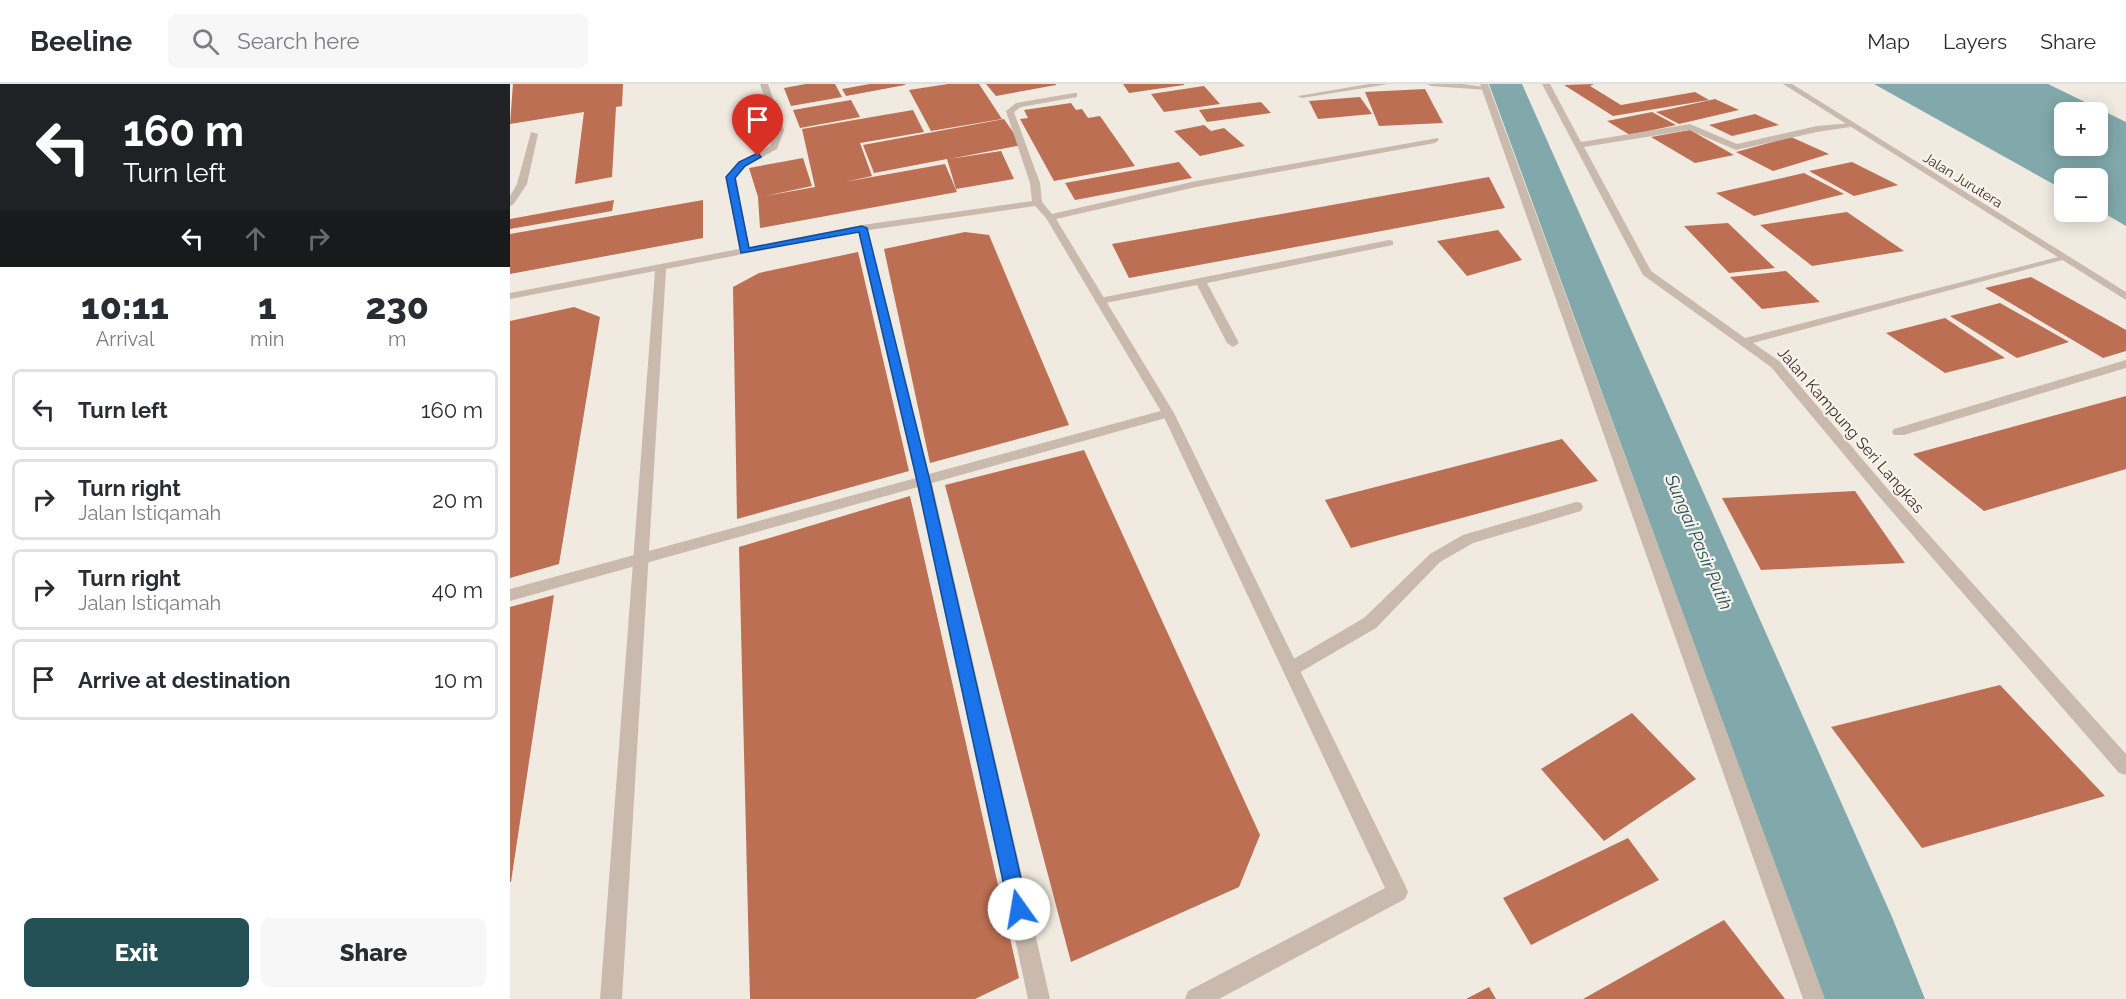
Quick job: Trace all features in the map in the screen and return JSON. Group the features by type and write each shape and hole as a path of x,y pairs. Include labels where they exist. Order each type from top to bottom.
{"street":[{"path":"745,251 731,177 742,164 774,147 780,130 764,84"},
{"path":"1302,96 1385,84"},
{"path":"1431,84 1485,86 1814,999"},
{"name":"Jalan Kampung Seri Langkas","path":"1546,84 1647,273 1746,341 1775,364 1881,490 2126,767"},
{"name":"Jalan Jurutera","path":"1787,84 2126,297"},
{"path":"1074,95 1019,105 1010,111 1035,183 1037,203 1050,217 1168,413 1398,892 1196,999"},
{"path":"1578,145 1690,127 1736,147 1806,131 1850,125"},
{"path":"510,203 522,184 534,134"},
{"path":"1050,217 1196,184 1435,140"},
{"path":"510,186 522,184"},
{"path":"510,296 862,228 1037,203"},
{"path":"862,228 924,481 1039,999"},
{"path":"1100,301 1389,243"},
{"path":"1746,341 2062,257"},
{"path":"611,999 662,267"},
{"path":"1200,281 1233,343"},
{"path":"1899,432 2126,364"},
{"path":"510,595 1168,413"},
{"path":"1292,669 1370,623 1435,558 1468,539 1576,507"}],"water":[{"name":"Sungai Pasir Putih","path":"1489,84 1522,84 1892,917 1925,999 1824,999"},
{"path":"1874,84 2048,84 2085,102 2054,102 2054,156 2108,156 2108,113 2126,122 2126,226 2108,215 2108,168 2054,168 2054,184"}],"building":[{"path":"513,84 623,84 622,106 616,107 612,177 575,184 584,112 510,124"},
{"path":"806,84 835,84 842,97 791,106 784,88"},
{"path":"870,84 905,85 846,96 842,89"},
{"path":"948,84 979,84 1002,119 931,131 909,90"},
{"path":"986,84 1056,84 1056,85 996,96"},
{"path":"1123,84 1184,84 1184,85 1129,93"},
{"path":"1594,84 1590,86 1621,105 1695,92 1709,100 1613,116 1564,85"},
{"path":"1204,86 1220,104 1164,112 1151,94"},
{"path":"1425,89 1443,123 1379,126 1365,92"},
{"path":"1360,97 1372,114 1318,119 1309,101"},
{"path":"1715,99 1739,110 1679,124 1656,112"},
{"path":"851,100 860,117 800,128 793,110"},
{"path":"1261,102 1271,113 1207,122 1199,110"},
{"path":"1071,103 1076,110 1082,109 1088,118 1100,116 1135,166 1054,181 1020,119 1028,118 1024,110"},
{"path":"913,110 924,132 860,143 872,176 844,182 945,164 957,192 760,228 758,197 749,168 803,158 812,186 765,196 815,187 802,129"},
{"path":"1652,112 1676,125 1630,135 1607,121"},
{"path":"1755,114 1779,125 1732,136 1709,125"},
{"path":"1004,119 1022,145 949,159 1001,151 1014,179 956,189 947,159 874,173 863,145"},
{"path":"1204,125 1211,131 1224,128 1245,146 1200,156 1174,131"},
{"path":"1690,130 1734,155 1695,163 1651,137"},
{"path":"1791,137 1829,154 1773,171 1736,152"},
{"path":"1179,162 1192,178 1075,200 1065,183"},
{"path":"1852,162 1898,185 1854,196 1809,171"},
{"path":"1804,173 1844,194 1754,216 1716,193"},
{"path":"1489,177 1505,208 1129,278 1112,244"},
{"path":"614,200 612,211 510,229 510,219"},
{"path":"703,200 703,238 510,274 510,234"},
{"path":"1847,212 1904,251 1812,266 1760,225"},
{"path":"1728,223 1775,268 1729,273 1684,226"},
{"path":"1498,230 1522,260 1467,276 1437,241"},
{"path":"965,232 989,235 1069,425 930,463 884,249"},
{"path":"858,252 909,471 737,519 733,287 759,273"},
{"path":"1786,271 1820,302 1762,309 1730,277"},
{"path":"2031,277 2126,330 2126,351 2103,358 1985,288"},
{"path":"2000,303 2069,342 2017,358 1950,316"},
{"path":"574,307 600,317 559,564 510,578 510,321"},
{"path":"1945,318 2005,358 1945,373 1886,333"},
{"path":"2126,396 2126,469 1984,511 1913,454"},
{"path":"1562,439 1598,481 1351,548 1325,500"},
{"path":"1084,450 1260,835 1239,887 1071,962 945,485"},
{"path":"1855,491 1905,563 1761,570 1722,498"},
{"path":"910,496 1019,978 975,999 750,999 739,547"},
{"path":"554,595 511,882 510,882 510,607"},
{"path":"2000,685 2105,796 1922,848 1831,727"},
{"path":"1632,713 1696,779 1604,841 1541,769"},
{"path":"1628,838 1659,880 1531,945 1503,898"},
{"path":"1724,920 1785,999 1583,999"},
{"path":"1489,987 1496,999 1466,999"}],"route":[{"path":"758,156 742,164 731,177 745,251 862,228 924,481 1019,909"}]}
